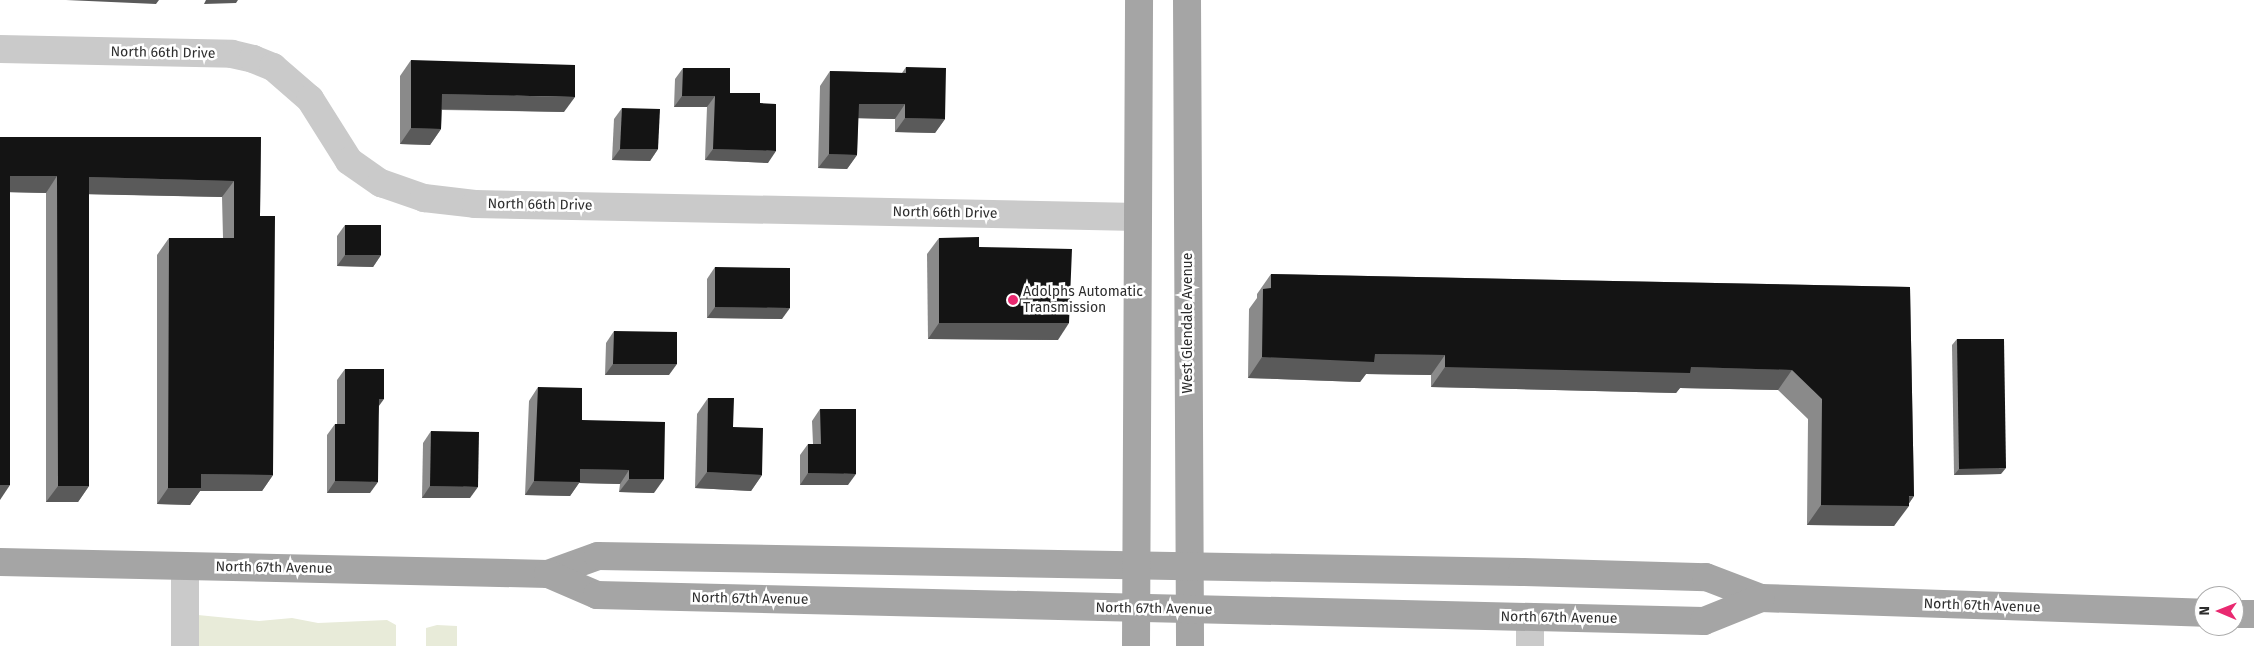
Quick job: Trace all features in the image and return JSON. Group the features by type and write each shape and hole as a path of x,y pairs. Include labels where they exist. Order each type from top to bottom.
{"main road":[{"path":"1136,646 1139,0"},
{"name":"West Glendale Avenue","path":"1187,0 1190,646"},
{"name":"North 67th Avenue","path":"0,562 548,574 598,556 1706,577 1760,598 2194,613"},
{"name":"North 67th Avenue","path":"548,574 597,595 1190,611 1704,621 1760,598"}],"street":[{"name":"North 66th Drive","path":"0,50 232,54 253,59 273,67 310,99 349,161 381,183 424,198 475,204 1138,217"},
{"path":"185,566 185,646"},
{"path":"1530,617 1530,646"}],"green space":[{"path":"198,615 259,621 292,618 318,623 387,620 396,625 396,646 198,646"},
{"path":"437,625 457,626 457,646 426,646 426,628"}],"building":[{"path":"411,60 575,65 575,97 442,94 441,129 411,128"},
{"path":"906,67 946,68 945,119 905,118 905,104 859,104 857,155 829,154 830,71 906,73"},
{"path":"683,68 730,68 730,93 760,93 760,103 776,104 776,151 713,149 715,96 682,96"},
{"path":"622,108 660,109 658,149 620,149"},
{"path":"0,137 261,137 260,216 275,216 273,475 201,474 201,488 168,488 169,238 234,238 234,181 89,177 89,486 58,486 57,176 10,176 10,485 0,485"},
{"path":"345,225 381,225 381,255 345,255"},
{"path":"979,237 979,247 1072,249 1069,323 939,323 939,238"},
{"path":"715,267 790,268 790,308 715,307"},
{"path":"1271,274 1910,287 1914,496 1909,496 1909,506 1821,505 1822,399 1792,370 1691,367 1690,373 1445,367 1445,355 1375,354 1374,362 1262,357 1263,289 1271,288"},
{"path":"614,331 677,332 677,364 613,364"},
{"path":"1957,339 2004,339 2006,468 1959,469"},
{"path":"345,369 384,369 384,399 379,399 378,482 335,481 335,424 345,424"},
{"path":"538,387 582,388 582,420 665,422 664,479 629,479 629,470 580,469 580,482 534,481"},
{"path":"708,398 734,398 733,427 763,428 762,475 707,472"},
{"path":"820,409 856,409 856,474 808,473 808,444 821,444"},
{"path":"431,431 479,432 478,487 430,486"}],"place":[{"name":"Adolphs Automatic Transmission","path":"1013,300"}]}
